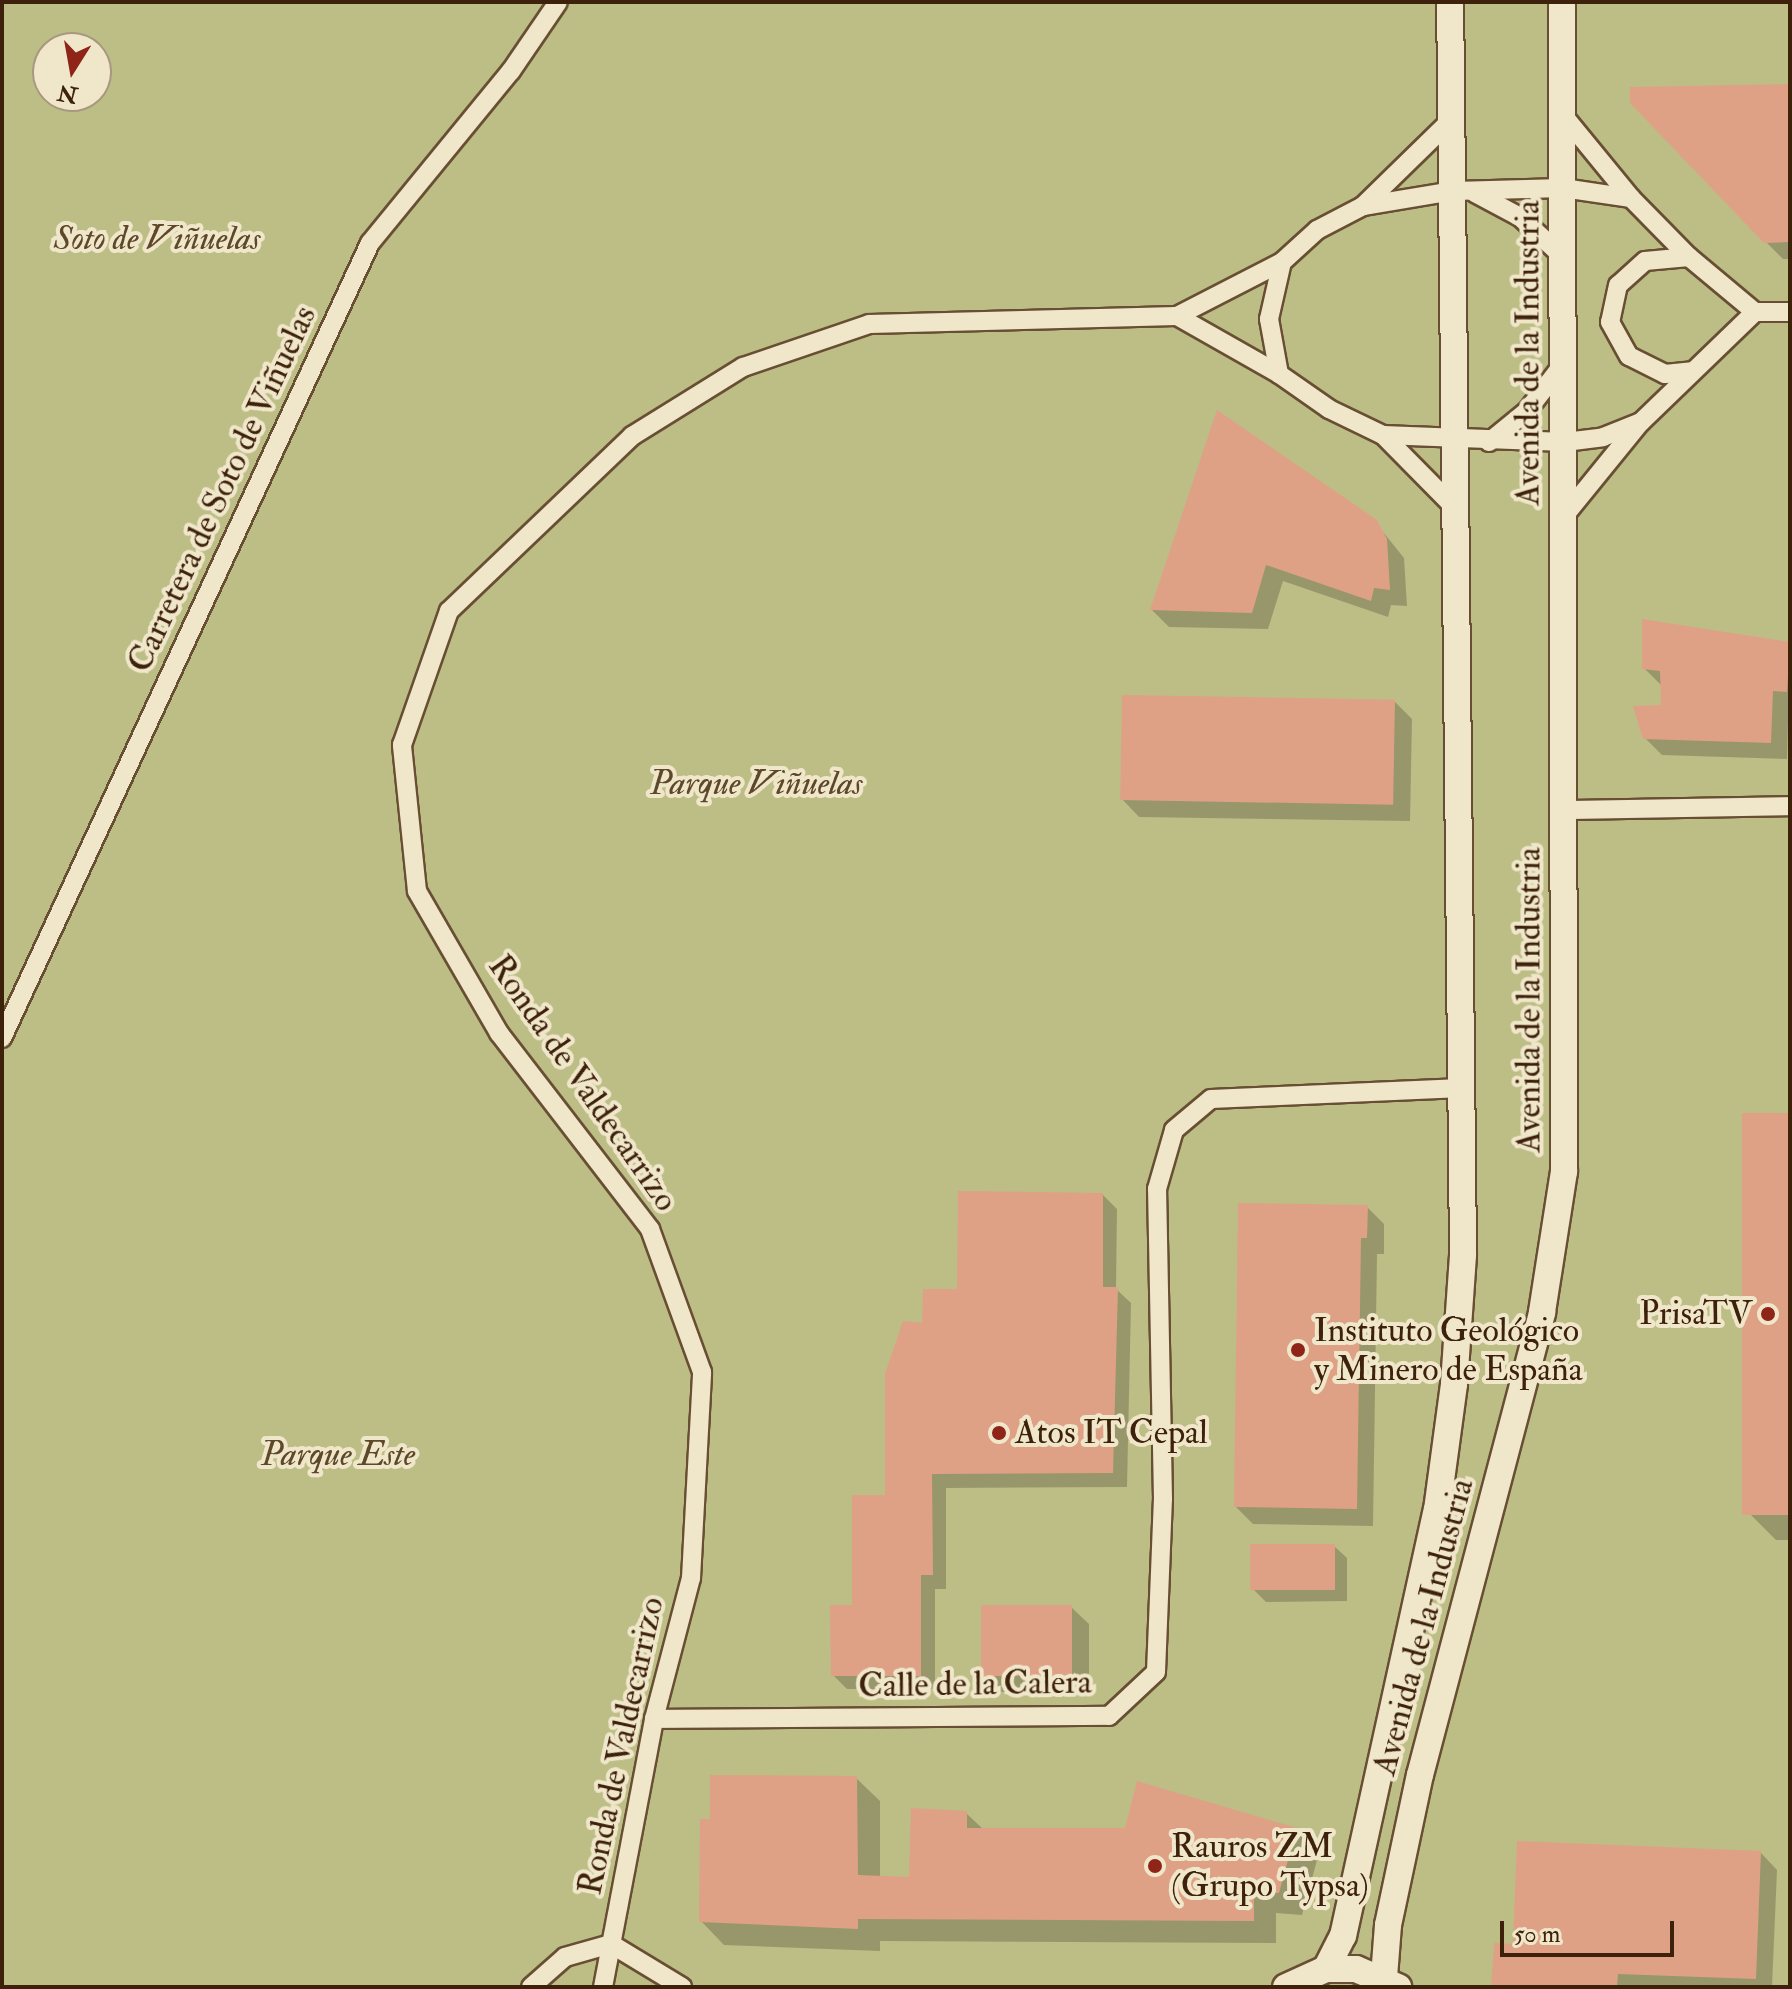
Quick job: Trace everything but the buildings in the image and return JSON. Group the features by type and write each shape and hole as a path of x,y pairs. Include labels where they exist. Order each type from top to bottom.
{"street":[{"name":"Carretera de Soto de Viñuelas","path":"2,1038 370,243 511,71 558,2"},
{"name":"Avenida de la Industria","path":"1326,1969 1343,1936 1437,1510 1454,1384 1463,1254 1452,438 1463,192 1450,121 1450,2"},
{"name":"Avenida de la Industria","path":"1391,1982 1388,1925 1420,1775 1542,1312 1562,1188 1565,442 1562,2"},
{"path":"1563,115 1631,198 1689,257 1755,312 1790,312"},
{"path":"1177,316 1282,262 1317,230 1363,206 1450,121"},
{"path":"1363,206 1463,192 1563,188 1631,198"},
{"path":"1463,192 1520,217 1563,257"},
{"path":"1689,257 1645,261 1618,285 1610,322 1629,356 1665,374 1692,371"},
{"path":"1279,374 1269,319 1282,262"},
{"path":"1565,515 1641,422 1755,312"},
{"path":"1177,316 1279,374 1329,409 1383,435 1452,505"},
{"name":"Ronda de Valdecarrizo","path":"603,1987 654,1719 691,1578 702,1372 650,1229 499,1033 417,891 402,745 449,611 632,436 743,367 869,324 1177,316"},
{"path":"1489,442 1527,411 1563,364"},
{"path":"1383,435 1489,442 1565,442 1603,437 1641,422"},
{"path":"1565,810 1790,806"},
{"name":"Calle de la Calera","path":"654,1719 1109,1716 1156,1672 1163,1499 1157,1189 1174,1130 1211,1099 1462,1088"},
{"path":"531,1987 565,1957 611,1944 682,1987"},
{"path":"1286,1987 1326,1969 1356,1969 1391,1982"}],"green space":[{"path":"2,2 1790,2 1790,1987 2,1987"}],"place":[{"name":"PrisaTV","path":"1768,1314"},
{"name":"Instituto Geológico y Minero de España","path":"1298,1350"},
{"name":"Atos IT Cepal","path":"999,1433"},
{"name":"Rauros ZM (Grupo Typsa)","path":"1155,1866"}],"park label":[{"name":"Soto de Viñuelas","path":"157,239"},
{"name":"Parque Viñuelas","path":"756,784"},
{"name":"Parque Este","path":"338,1455"}]}
